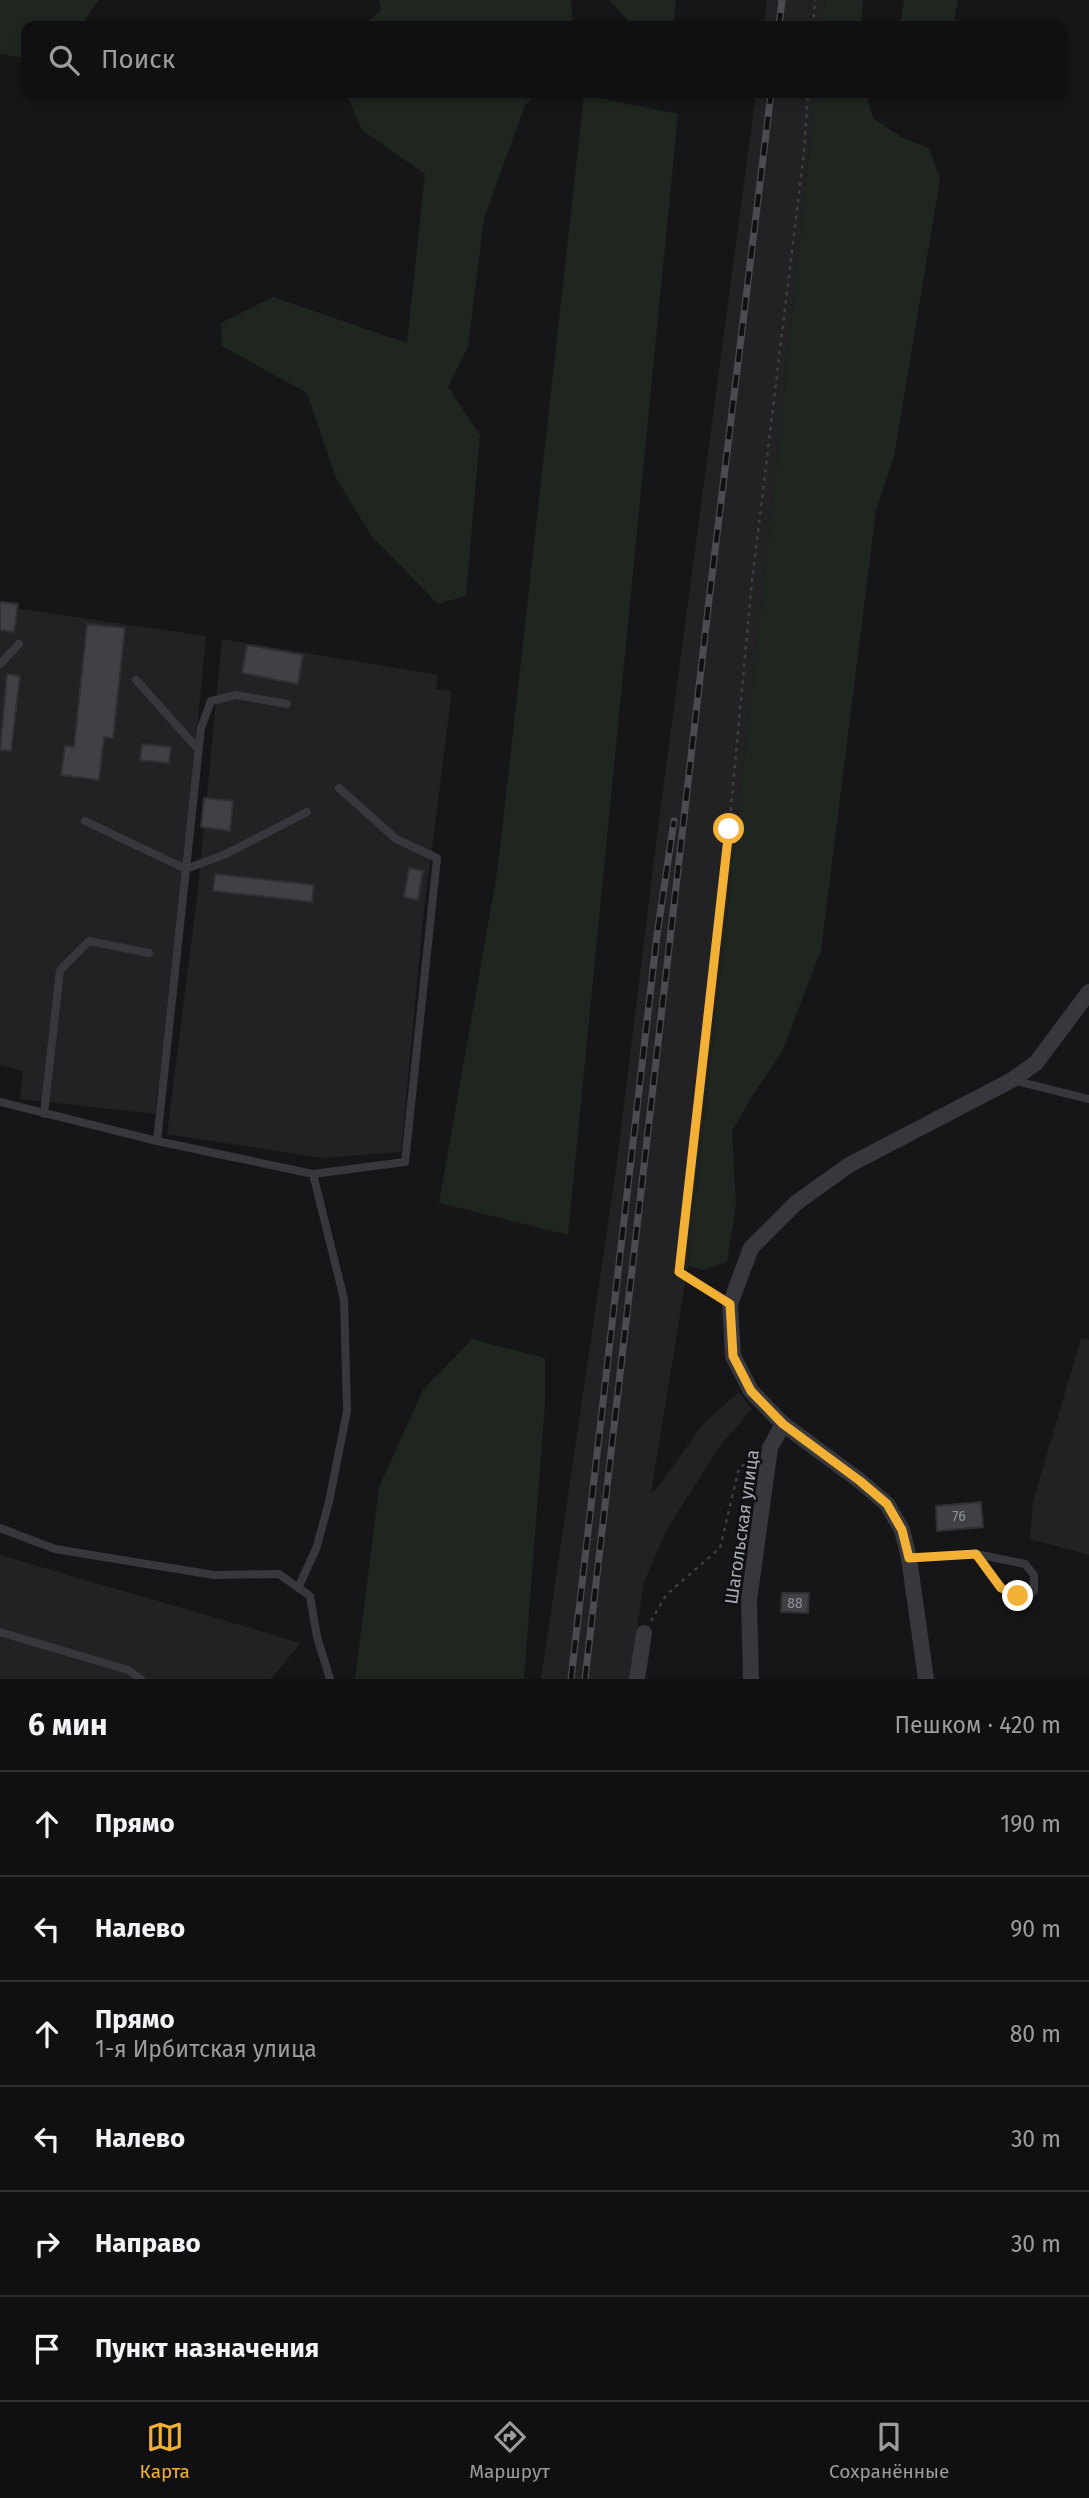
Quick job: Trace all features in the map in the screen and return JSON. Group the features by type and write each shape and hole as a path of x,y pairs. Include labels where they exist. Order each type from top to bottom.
{"street":[{"path":"926,1679 909,1558 902,1530 887,1504 783,1424 751,1391 733,1356 730,1304 751,1248 796,1203 849,1165 1012,1080 1036,1063 1089,992"},
{"name":"Шагольская улица","path":"751,1679 749,1600 770,1448 783,1424"},
{"path":"637,1679 644,1633"}],"lane":[{"path":"0,664 19,644"},
{"path":"136,680 198,749"},
{"path":"157,1141 201,728 211,701 236,695 287,704"},
{"path":"0,1102 157,1141 313,1174 405,1162 437,858 396,839 339,788"},
{"path":"85,821 186,869 228,853 307,812"},
{"path":"44,1114 60,970 89,941 149,953"},
{"path":"1012,1080 1089,1100"},
{"path":"298,1588 316,1549 329,1502 347,1411 344,1299 313,1174"},
{"path":"0,1528 55,1549 214,1575 279,1574 310,1595 317,1637 330,1679"},
{"path":"909,1558 976,1554 1025,1564 1034,1575 1034,1591 1029,1596 1018,1596 1001,1588 976,1554"},
{"path":"0,1632 128,1670 141,1679"}],"path":[{"path":"813,21 815,0"},
{"path":"730,1304 679,1272 729,829 752,580 802,166 808,98"},
{"path":"644,1633 666,1595 720,1548 739,1468 770,1448"}],"shaded area":[{"path":"0,0 99,0 84,21 21,21 21,58 0,54"},
{"path":"379,0 571,0 573,21 369,21 381,10"},
{"path":"609,0 676,0 674,21 629,21"},
{"path":"767,0 825,0 823,21 765,21"},
{"path":"825,0 863,0 861,21 823,21"},
{"path":"904,0 958,0 954,21 901,21"},
{"path":"348,98 531,98 525,105 484,219 468,347 448,387 480,435 466,596 438,604 372,537 335,476 307,393 222,346 221,323 273,297 407,343 425,174 362,130"},
{"path":"584,98 599,98 678,114 568,1235 439,1203 498,867"},
{"path":"755,98 814,98 688,1266 651,1493 656,1490 703,1424 739,1392 752,1409 720,1446 667,1529 644,1582 629,1679 541,1679 617,1162 658,827"},
{"path":"814,98 867,98 873,118 901,137 929,148 940,179 894,457 876,510 821,950 782,1052 732,1132 736,1205 727,1262 704,1270 688,1266"},
{"path":"0,606 206,636 180,904 155,1114 20,1099 23,1071 0,1065"},
{"path":"222,639 438,675 436,689 452,691 423,920 401,1152 322,1158 167,1134 197,898"},
{"path":"1081,1338 1089,1340 1089,1555 1030,1539 1033,1502"},
{"path":"472,1339 545,1358 545,1403 524,1679 355,1679 379,1487 423,1390"},
{"path":"0,1555 301,1643 271,1679 0,1679"}],"building":[{"path":"0,602 18,604 14,632 0,630"},
{"path":"87,624 125,628 113,738 104,737 99,780 61,775 65,746 74,747"},
{"path":"247,645 303,655 298,684 242,673"},
{"path":"7,674 20,676 11,751 0,750"},
{"path":"142,744 171,747 169,763 140,760"},
{"path":"204,798 233,801 230,831 201,827"},
{"path":"409,868 423,871 418,900 404,897"},
{"path":"215,874 314,885 312,902 213,891"},
{"path":"981,1502 983,1527 937,1531 936,1506"},
{"path":"782,1593 809,1593 808,1613 781,1612"}],"railway":[{"path":"780,21 782,0"},
{"path":"585,1679 709,600 770,98"},
{"path":"571,1679 657,935 674,821"}],"route":[{"path":"729,829 679,1272 730,1304 733,1356 751,1391 783,1424 887,1504 902,1530 909,1558 976,1554 1001,1588 1018,1596"}]}
